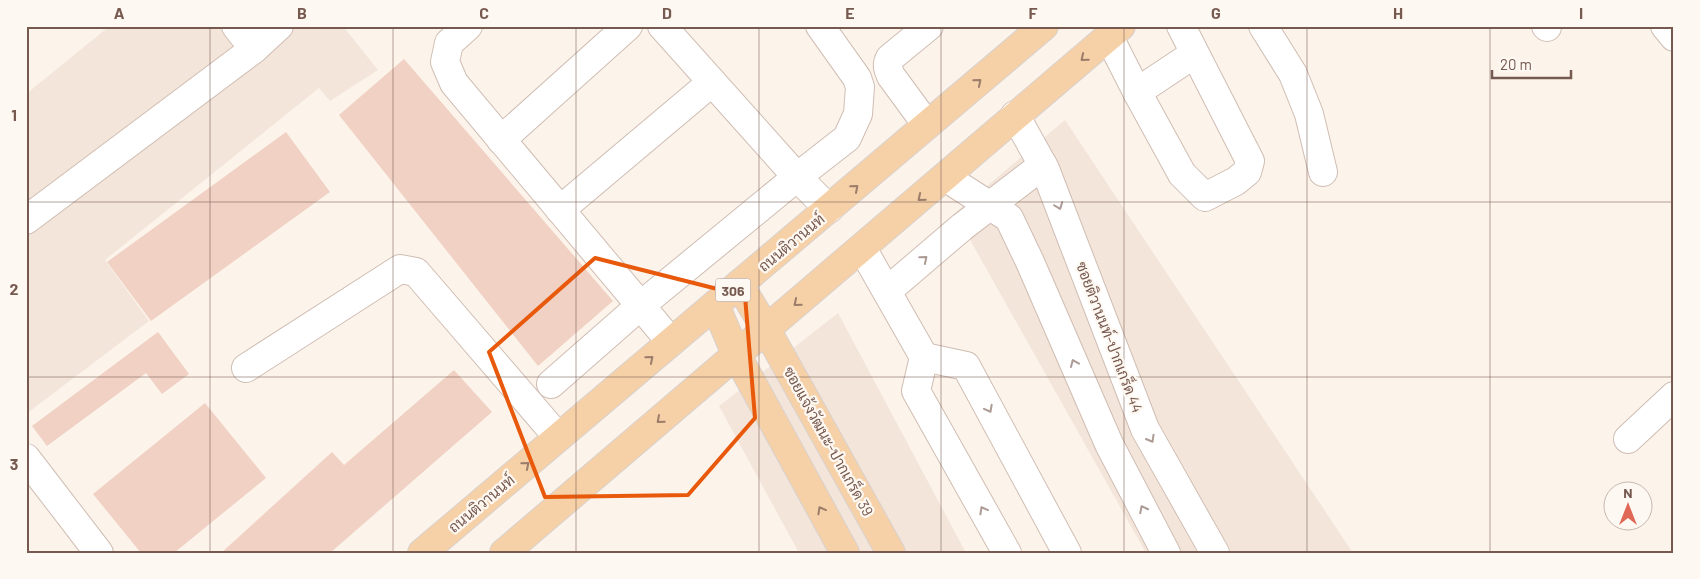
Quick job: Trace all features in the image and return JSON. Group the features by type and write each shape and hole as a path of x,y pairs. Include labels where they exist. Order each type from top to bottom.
{"main road":[{"name":"ถนนติวานนท์","path":"422,553 1044,26"},
{"path":"504,553 1115,31"},
{"name":"ซอยแจ้งวัฒนะ-ปากเกร็ด 39","path":"739,284 891,553"},
{"path":"715,305 736,354 845,553"}],"street":[{"path":"236,26 254,49"},
{"path":"26,220 254,49 279,26"},
{"path":"468,26 449,43 445,62 454,83 671,342"},
{"path":"501,140 628,26"},
{"path":"662,26 797,177 829,210"},
{"path":"551,384 640,306 797,177 848,138 858,114 860,87 857,78 820,26"},
{"path":"927,126 891,76 888,62 890,58 929,26"},
{"path":"1115,31 1137,92 1182,174 1206,197 1236,181 1247,172 1250,161 1181,26"},
{"path":"1263,26 1293,74 1309,114 1323,172"},
{"path":"1665,26 1674,36"},
{"path":"1137,92 1194,54"},
{"path":"560,210 712,82"},
{"name":"ซอยติวานนท์-ปากเกร็ด 44","path":"1015,115 1043,165 1145,429 1216,553"},
{"path":"887,291 962,226 1043,165"},
{"path":"945,177 1008,218 1030,262 1109,444 1166,553"},
{"path":"862,248 924,357 916,391 1007,553"},
{"path":"246,368 400,269 416,272 558,437"},
{"path":"924,357 966,366 1067,553"},
{"path":"1628,439 1674,396"},
{"path":"26,458 99,553"}],"highlighted area":[{"path":"595,258 745,296 755,418 688,495 545,497 489,352"}],"shaded area":[{"path":"104,26 343,26 378,70 330,101 319,88 105,260 149,321 26,414 26,94 106,29"},
{"path":"1065,120 1353,553 1146,553 955,213"},
{"path":"838,313 966,553 799,553 719,406"}],"building":[{"path":"404,59 613,301 538,366 339,115"},
{"path":"286,132 330,192 151,321 107,262"},
{"path":"158,332 189,374 162,394 146,373 47,446 32,426"},
{"path":"454,370 492,412 330,553 221,553 332,452 344,465"},
{"path":"205,403 266,478 174,553 141,553 93,494"}]}
